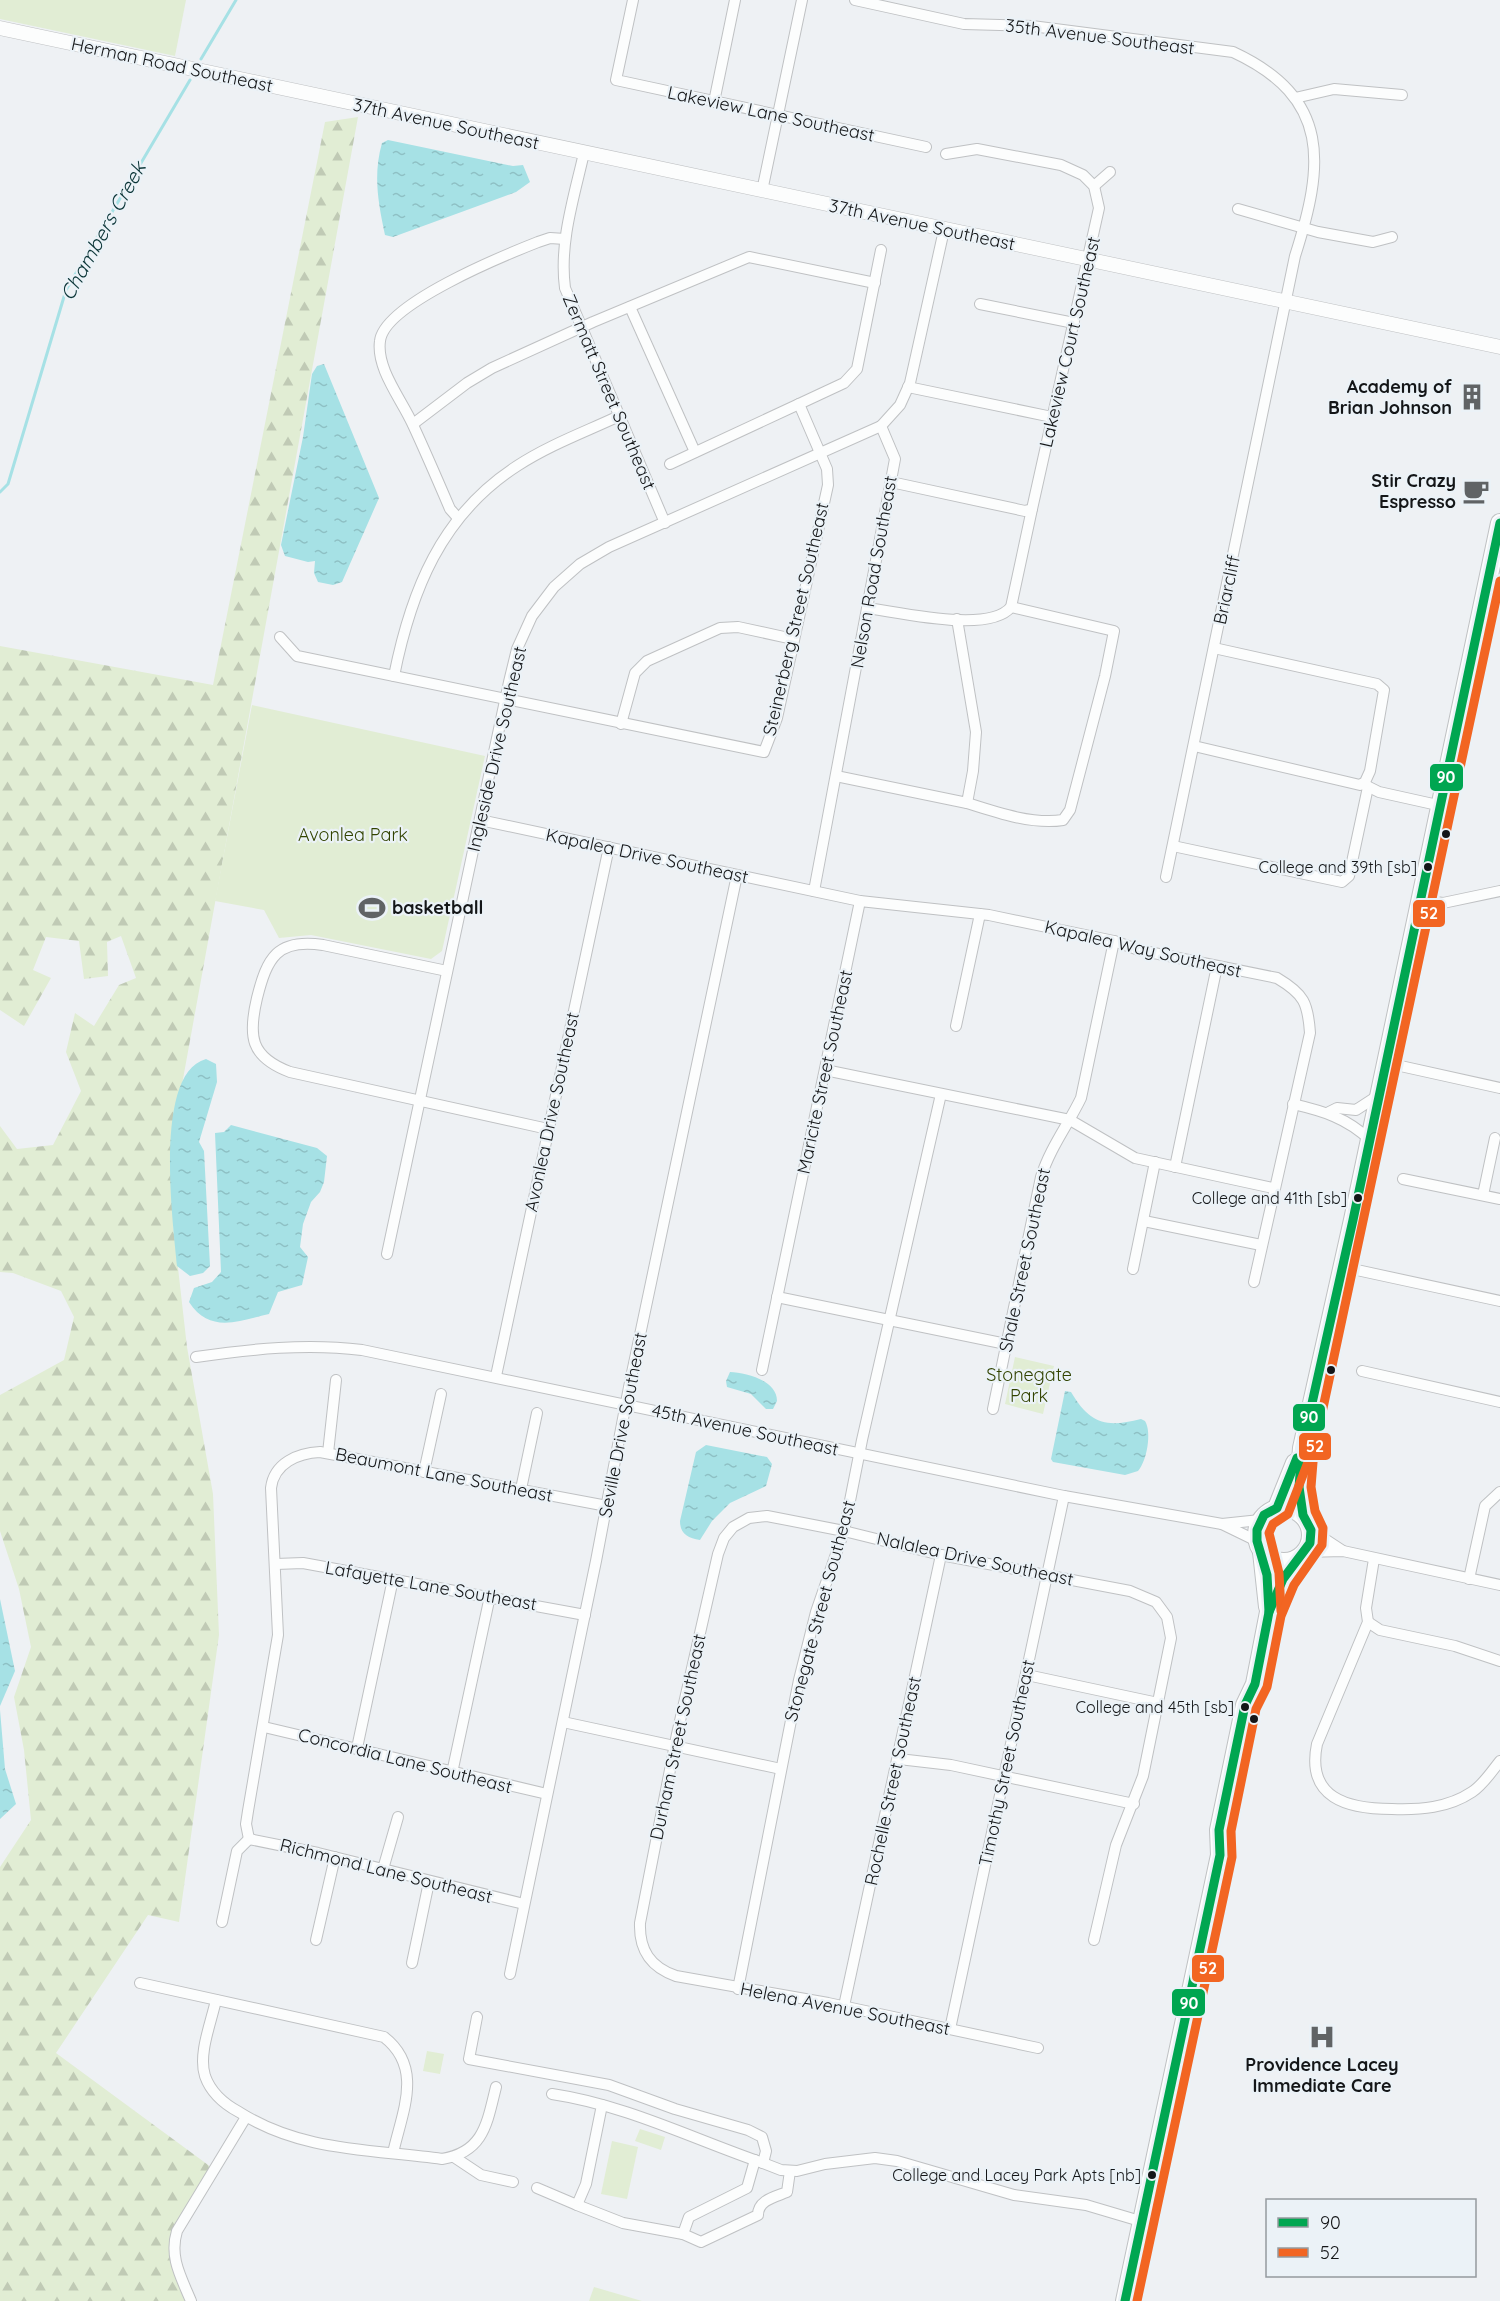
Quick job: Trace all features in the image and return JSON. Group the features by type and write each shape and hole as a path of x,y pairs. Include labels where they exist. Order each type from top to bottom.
{"main road":[{"path":"1125,2301 1140,2221 1220,1855 1219,1830 1245,1705 1255,1684 1269,1612 1300,1556 1310,1543 1299,1487 1302,1448 1422,900 1500,523"},
{"path":"1269,1612 1257,1530 1260,1520 1277,1508 1302,1448"},
{"path":"1277,1508 1291,1508 1307,1523"},
{"path":"1260,1547 1279,1562 1300,1556"}],"street":[{"name":"Lakeview Lane Southeast","path":"633,0 616,80 926,147"},
{"path":"714,102 735,0"},
{"path":"762,191 802,0"},
{"name":"35th Avenue Southeast","path":"855,0 886,3 964,24 1032,26 1233,52 1260,64 1285,84 1295,98 1312,132 1315,161 1312,198 1304,227"},
{"name":"Herman Road Southeast","path":"0,28 343,103"},
{"path":"1295,98 1334,89 1402,95"},
{"name":"37th Avenue Southeast","path":"343,103 1500,347"},
{"path":"946,154 977,149 1061,165 1083,175 1094,186 1110,172"},
{"name":"Zermatt Street Southeast","path":"584,153 565,239 562,267 565,288 585,325 619,416 665,523"},
{"name":"Lakeview Court Southeast","path":"1011,607 1099,208 1094,186"},
{"path":"1238,209 1304,227 1373,242 1392,237"},
{"name":"Briarcliff","path":"1166,878 1295,256 1304,227"},
{"path":"881,426 900,405 908,387 944,230"},
{"path":"458,518 450,509 413,424 382,361 380,341 388,322 411,305 463,275 538,242 550,238 565,239"},
{"path":"670,464 844,383 857,369 882,249"},
{"path":"413,424 452,394 492,368 585,325 749,257 875,283"},
{"path":"980,304 1074,323"},
{"path":"630,307 694,452"},
{"path":"908,387 1052,417"},
{"name":"Steinerberg Street Southeast","path":"280,637 297,656 506,701 764,752 777,718 828,485 826,469 799,404"},
{"path":"394,676 408,613 417,589 429,563 458,518 490,487 517,466 553,445 619,416"},
{"name":"Ingleside Drive Southeast","path":"387,1254 506,701 521,638 532,616 554,587 590,558 881,426"},
{"name":"Nelson Road Southeast","path":"814,891 895,459 881,426"},
{"path":"891,482 1026,512 1032,509"},
{"path":"836,776 967,803 1029,819 1052,822 1063,819 1070,810 1105,676 1113,632 1011,607 996,617 978,620 867,608"},
{"path":"957,619 976,732 973,771 967,803"},
{"path":"621,724 635,673 647,661 720,628 738,627 793,639"},
{"path":"1173,846 1342,882 1348,876 1370,771 1384,690 1377,684 1214,648"},
{"path":"1194,746 1366,785 1442,806"},
{"name":"Kapalea Drive Southeast","path":"480,820 860,901"},
{"name":"Avonlea Drive Southeast","path":"496,1376 609,847"},
{"name":"Seville Drive Southeast","path":"510,1974 585,1615 625,1405 737,875"},
{"path":"1422,900 1443,903 1500,891"},
{"path":"860,901 984,914 956,1026"},
{"name":"Maricite Street Southeast","path":"762,1370 860,901"},
{"name":"Kapalea Way Southeast","path":"984,914 1114,941 1138,950 1277,978 1295,989 1308,1008 1310,1033 1293,1104"},
{"name":"Shale Street Southeast","path":"993,1409 1041,1177 1049,1153 1081,1098 1114,941"},
{"path":"447,971 323,945 297,944 280,950 269,960 253,1017 252,1034 255,1045 267,1061 275,1067 548,1129"},
{"path":"1175,1167 1217,966"},
{"path":"1387,1063 1500,1088"},
{"path":"825,1070 1070,1120 1135,1158 1273,1188"},
{"name":"Stonegate Street Southeast","path":"738,1989 781,1768 816,1612 844,1531 941,1094"},
{"path":"1329,1112 1337,1108 1356,1110 1380,1095"},
{"path":"1254,1282 1293,1104 1329,1112 1335,1118 1354,1124 1370,1140"},
{"path":"1483,1195 1495,1138"},
{"path":"1133,1269 1155,1162"},
{"path":"1403,1179 1500,1199"},
{"path":"1144,1221 1261,1245"},
{"path":"1343,1267 1500,1301"},
{"path":"777,1297 1006,1344"},
{"name":"45th Avenue Southeast","path":"196,1357 255,1349 321,1345 362,1350 496,1376 1064,1496 1222,1524 1260,1520"},
{"path":"1362,1371 1500,1402"},
{"path":"328,1453 336,1380"},
{"path":"424,1472 441,1394"},
{"path":"521,1489 537,1413"},
{"name":"Beaumont Lane Southeast","path":"276,1564 271,1488 274,1475 282,1465 311,1452 328,1453 607,1506"},
{"path":"1469,1579 1485,1506 1500,1492"},
{"name":"Timothy Street Southeast","path":"950,2029 1064,1496"},
{"name":"Nalalea Drive Southeast","path":"749,1518 767,1516 844,1531 941,1556 1049,1574 1140,1593 1161,1608 1170,1625 1171,1638 1158,1702"},
{"name":"Durham Street Southeast","path":"655,1965 642,1948 640,1923 675,1746 722,1544 733,1527 749,1518"},
{"path":"1307,1523 1343,1551"},
{"name":"45th Avenue Southeast","path":"1222,1524 1260,1547"},
{"path":"1300,1556 1343,1551 1500,1585"},
{"name":"Rochelle Street Southeast","path":"844,2006 941,1556"},
{"path":"1374,1559 1366,1608 1368,1622 1317,1744 1314,1761 1317,1779 1331,1796 1366,1809 1424,1810 1473,1792 1500,1761"},
{"name":"Lafayette Lane Southeast","path":"276,1564 303,1563 585,1615"},
{"path":"222,1922 237,1851 249,1839 246,1824 278,1635 276,1564"},
{"path":"357,1748 393,1580"},
{"path":"452,1773 490,1596"},
{"path":"1368,1622 1380,1630 1455,1646 1500,1661"},
{"path":"1027,1675 1158,1702 1143,1776 1134,1804 1116,1845 1094,1940"},
{"path":"563,1722 781,1768"},
{"name":"Concordia Lane Southeast","path":"264,1727 547,1794"},
{"path":"899,1759 951,1765 1134,1804"},
{"path":"383,1869 398,1817"},
{"name":"Richmond Lane Southeast","path":"249,1839 335,1857 524,1904"},
{"path":"316,1940 335,1857"},
{"path":"412,1963 429,1882"},
{"name":"Helena Avenue Southeast","path":"655,1965 676,1976 738,1989 844,2006 1038,2048"},
{"path":"140,1983 377,2034 392,2043 403,2057 408,2074 393,2153"},
{"path":"216,2000 204,2058 205,2076 213,2092 246,2117 289,2138 316,2145 442,2159 454,2157 469,2149 483,2133 496,2087"},
{"path":"477,2017 469,2059 591,2081 748,2130 762,2137 766,2151 747,2188 689,2217 683,2235"},
{"path":"586,2100 591,2081"},
{"path":"552,2094 602,2105 790,2171 835,2163 887,2159 1014,2195 1086,2205 1140,2221"},
{"path":"577,2205 586,2184 602,2105"},
{"path":"191,2301 174,2261 172,2246 177,2231 246,2117"},
{"path":"454,2157 481,2175 513,2182"},
{"path":"537,2188 623,2223 683,2235 701,2242 758,2215 758,2208 762,2203 787,2193 790,2171"}],"green space":[{"path":"0,0 186,0 175,56 0,19"},
{"path":"358,117 175,1123 173,1224 187,1347 213,1494 219,1635 179,1922 148,1915 56,2053 215,2170 172,2246 191,2301 0,2301 0,1867 31,1820 24,1750 14,1697 31,1647 19,1589 0,1531 0,1395 64,1360 74,1317 61,1291 13,1273 0,1272 0,1126 17,1149 53,1145 81,1091 66,1052 75,1013 94,1026 119,985 136,978 121,936 107,942 108,976 84,979 79,941 46,937 33,970 51,978 24,1026 0,1010 0,646 213,685 325,122"},
{"name":"Avonlea Park","path":"252,705 485,756 442,951 431,959 311,935 279,938 264,910 215,901"},
{"name":"Stonegate Park","path":"1015,1357 1054,1366 1043,1414 1005,1404"},
{"path":"427,2051 444,2054 440,2074 423,2071"},
{"path":"640,2129 665,2137 661,2150 635,2141"},
{"path":"612,2141 638,2147 627,2199 601,2194"},
{"path":"594,2287 642,2301 589,2301"}],"water":[{"path":"388,140 513,166 523,165 530,182 516,192 393,237 385,235 377,177 382,143"},
{"path":"324,364 379,498 342,582 333,585 318,582 314,573 315,561 308,562 285,556 281,545 303,437 312,374 317,366"},
{"path":"206,1059 216,1064 217,1082 199,1142 204,1151 210,1266 203,1273 190,1276 177,1266 170,1185 172,1119 179,1091 189,1070"},
{"path":"231,1125 317,1148 327,1156 324,1182 320,1192 311,1202 303,1224 300,1247 308,1257 302,1285 278,1292 269,1314 225,1323 206,1318 189,1302 194,1288 212,1282 221,1272 215,1133 224,1132"},
{"path":"730,1372 760,1379 772,1388 777,1401 773,1409 766,1409 751,1394 727,1387 726,1381"},
{"path":"1065,1391 1071,1392 1085,1411 1100,1421 1118,1423 1141,1419 1145,1421 1148,1446 1144,1461 1138,1471 1125,1475 1053,1462 1051,1459"},
{"path":"706,1445 767,1457 772,1464 766,1486 730,1503 712,1521 700,1540 686,1535 681,1529 680,1521 696,1452"},
{"path":"0,1599 15,1671 0,1706"},
{"path":"0,1710 5,1769 16,1804 0,1819"}],"waterway":[{"name":"Chambers Creek","path":"201,59 236,0"},
{"name":"Chambers Creek","path":"0,492 8,484 66,290 190,80"}],"transit line":[{"name":"90","path":"1125,2301 1220,1855 1219,1830 1245,1705 1255,1684 1269,1612 1283,1579 1310,1543 1311,1530 1303,1515 1299,1487 1302,1448 1353,1220 1500,523"},
{"name":"52","path":"1137,2301 1232,1857 1231,1831 1256,1709 1267,1687 1281,1616 1294,1585 1322,1545 1323,1528 1315,1511 1311,1487 1314,1450 1500,581"},
{"name":"90","path":"1269,1612 1267,1575 1257,1541 1257,1530 1264,1515 1277,1508 1297,1458"},
{"name":"52","path":"1281,1611 1279,1573 1269,1533 1273,1524 1288,1514 1308,1462"}],"place":[{"name":"Academy of Brian Johnson","path":"1472,397"},
{"name":"Stir Crazy Espresso","path":"1476,491"},
{"name":"College and 39th [sb]","path":"1428,867"},
{"name":"basketball","path":"372,908"},
{"name":"College and 41th [sb]","path":"1358,1198"},
{"name":"College and 45th [sb]","path":"1245,1707"},
{"name":"Providence Lacey Immediate Care","path":"1322,2037"},
{"name":"College and Lacey Park Apts [nb]","path":"1152,2175"}]}
